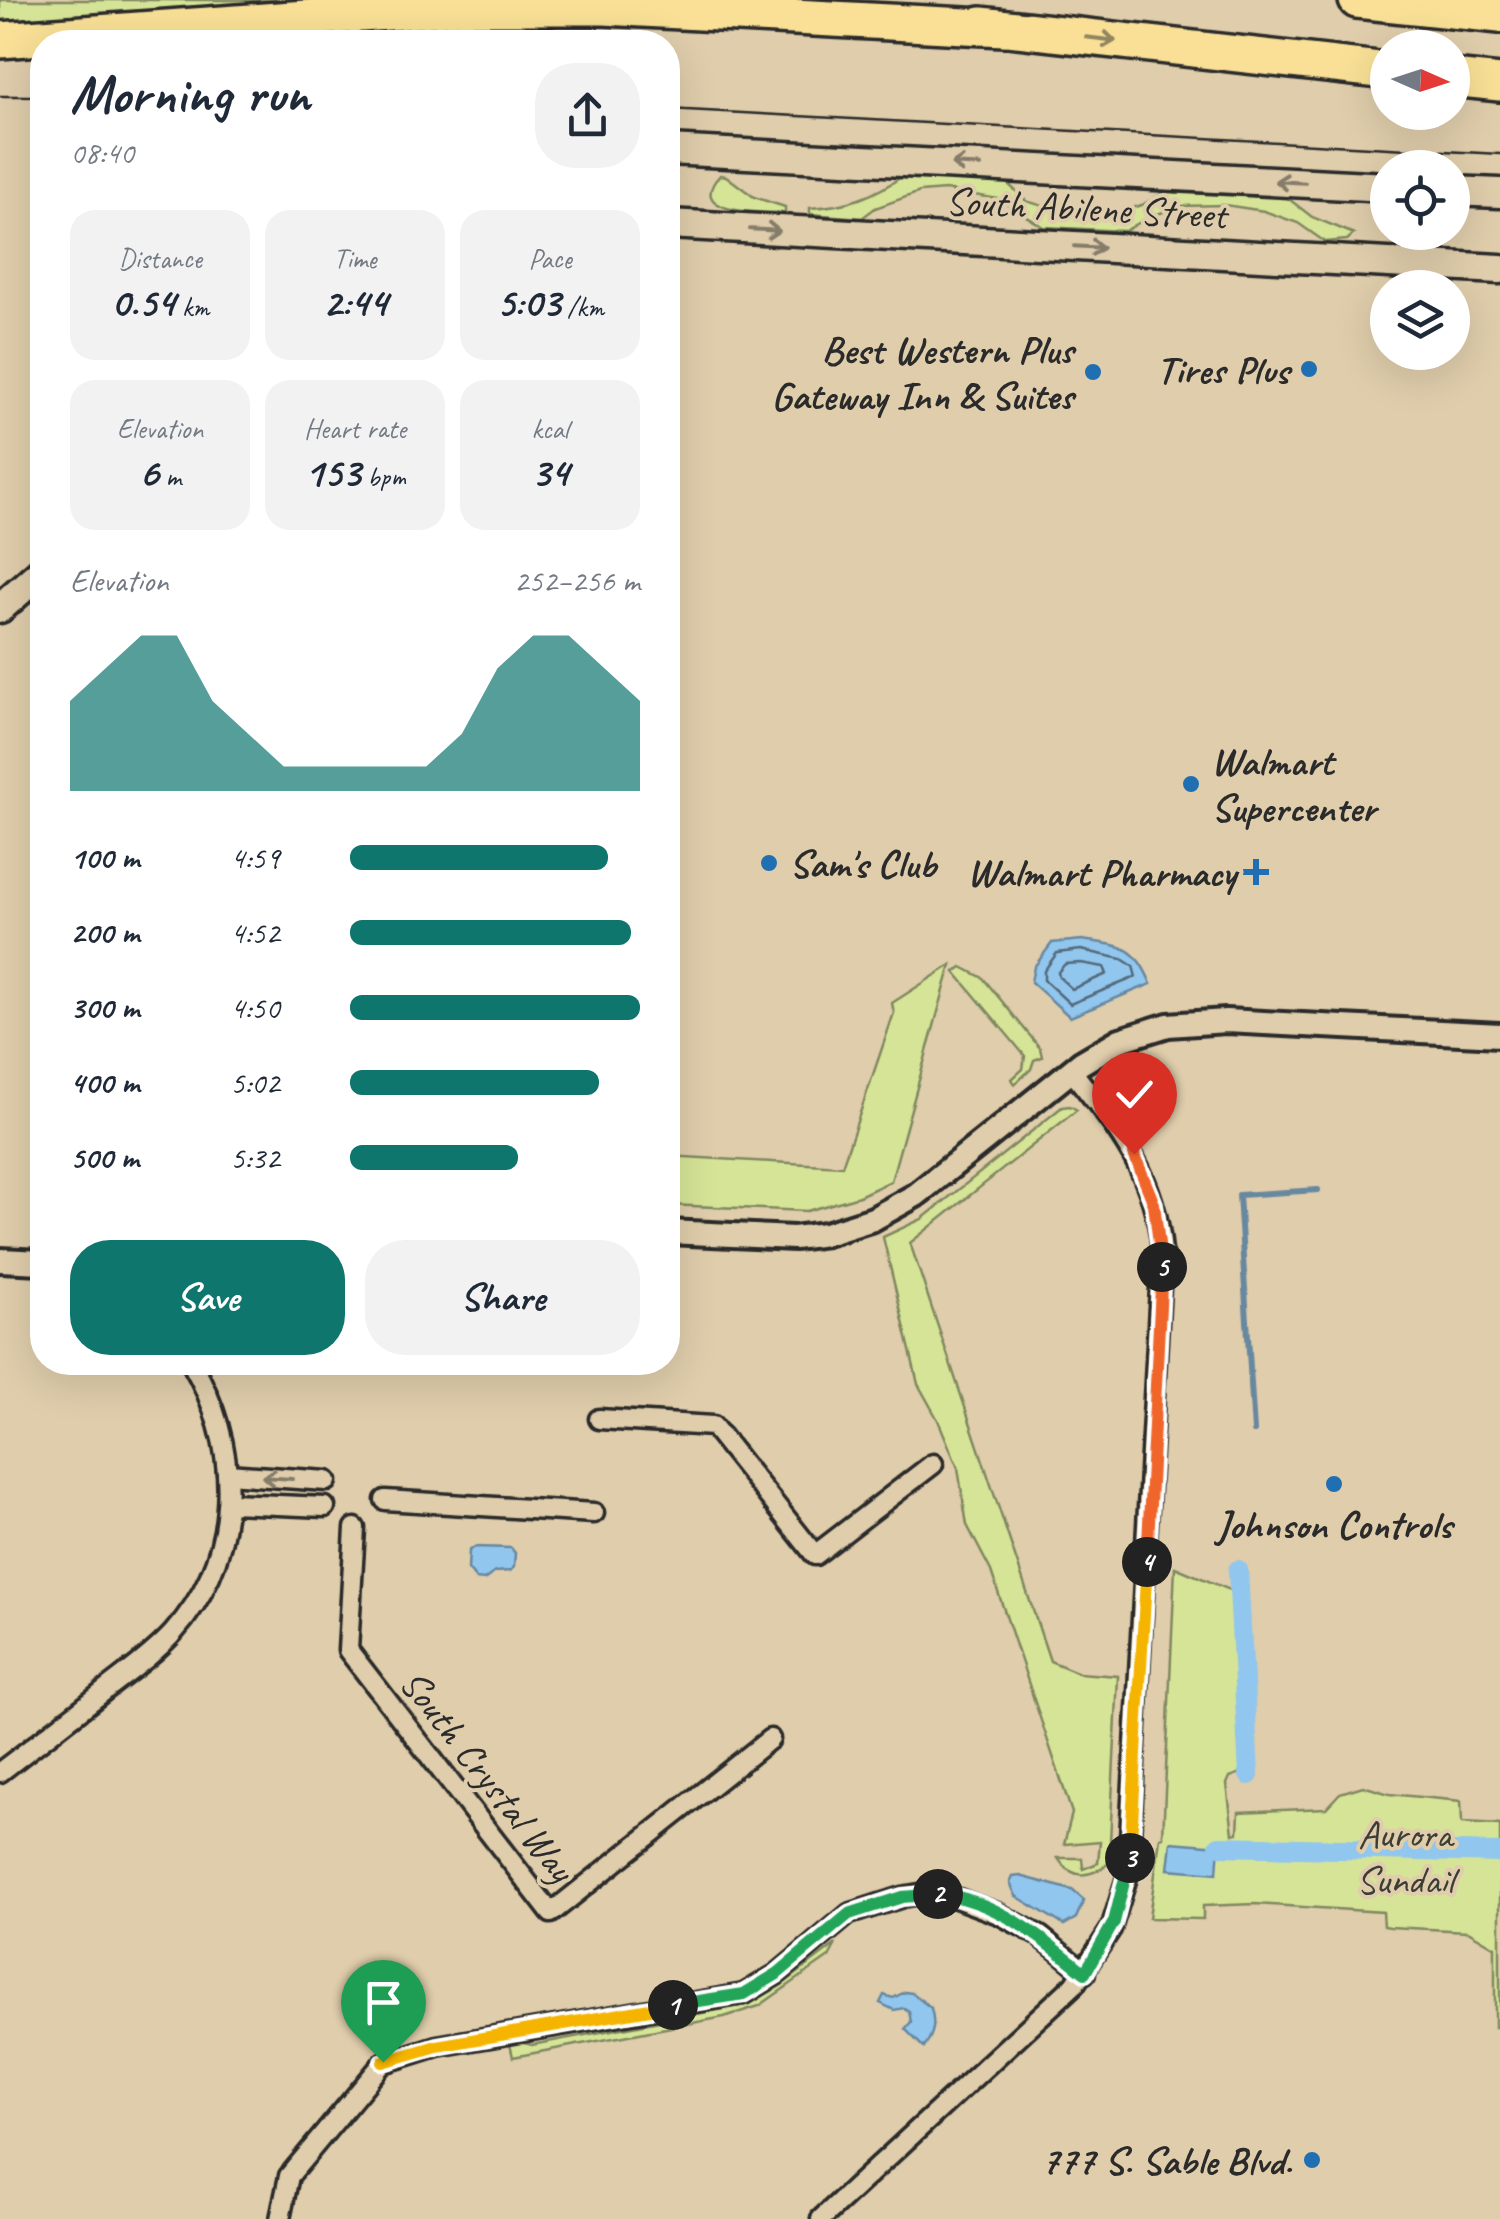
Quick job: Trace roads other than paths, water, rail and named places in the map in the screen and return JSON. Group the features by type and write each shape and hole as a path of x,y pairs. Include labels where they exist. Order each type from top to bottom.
{"highway":[{"path":"773,0 1370,69"},
{"path":"1357,0 1500,15"},
{"path":"139,30 459,7 604,7 1004,28"},
{"path":"0,40 30,38"},
{"path":"1470,80 1500,83"}],"main road":[{"name":"South Abilene Street","path":"680,151 1370,186"},
{"path":"1470,192 1500,194"},
{"name":"South Abilene Street","path":"680,225 1500,269"},
{"path":"0,608 30,582"}],"street":[{"path":"680,1233 794,1238 826,1234 872,1219 916,1196 1071,1070 1133,1035 1168,1025 1204,1021 1500,1035"},
{"path":"821,2219 1060,2001 1085,1973 1114,1922 1131,1852 1162,1274 1158,1218 1144,1173 1124,1138 1071,1070"},
{"path":"0,1260 30,1261"},
{"path":"0,1772 150,1656 174,1631 206,1582 230,1504 218,1422 198,1375"},
{"path":"599,1419 713,1426 815,1555 934,1464"},
{"path":"227,1474 327,1480"},
{"path":"385,1500 594,1513"},
{"path":"230,1504 325,1507"},
{"name":"South Crystal Way","path":"354,1528 348,1650 551,1913 770,1740"},
{"path":"280,2219 288,2176 383,2062 437,2046 744,1994 777,1974 849,1914 902,1897 936,1894 974,1902 1040,1936 1085,1973"}],"water":[{"path":"1082,940 1125,949 1139,961 1151,984 1070,1017 1031,982 1034,967 1052,943"},
{"path":"475,1547 511,1548 515,1553 514,1567 484,1580 476,1579 468,1569 469,1551"},
{"path":"1171,1842 1219,1846 1217,1873 1168,1869"},
{"path":"1013,1877 1072,1890 1084,1900 1076,1918 1064,1925 1016,1896 1010,1883"},
{"path":"905,1992 931,2008 933,2030 924,2048 905,2029 911,2022 909,2011 894,2010 880,2003 884,1995 893,1998"}],"waterway":[{"path":"1254,1431 1239,1195 1318,1190"},
{"path":"1238,1570 1249,1775"},
{"path":"1219,1846 1500,1853"}],"tram line":[{"path":"0,96 30,96"},
{"path":"680,110 1500,154"}],"place":[{"name":"Tires Plus","path":"1309,369"},
{"name":"Best Western Plus Gateway Inn & Suites","path":"1093,372"},
{"name":"Walmart Supercenter","path":"1191,784"},
{"name":"Sam's Club","path":"769,863"},
{"name":"Walmart Pharmacy","path":"1256,872"},
{"name":"Johnson Controls","path":"1334,1484"},
{"name":"777 S. Sable Blvd.","path":"1312,2160"}],"park label":[{"name":"Aurora Sundail","path":"1405,1856"}]}
